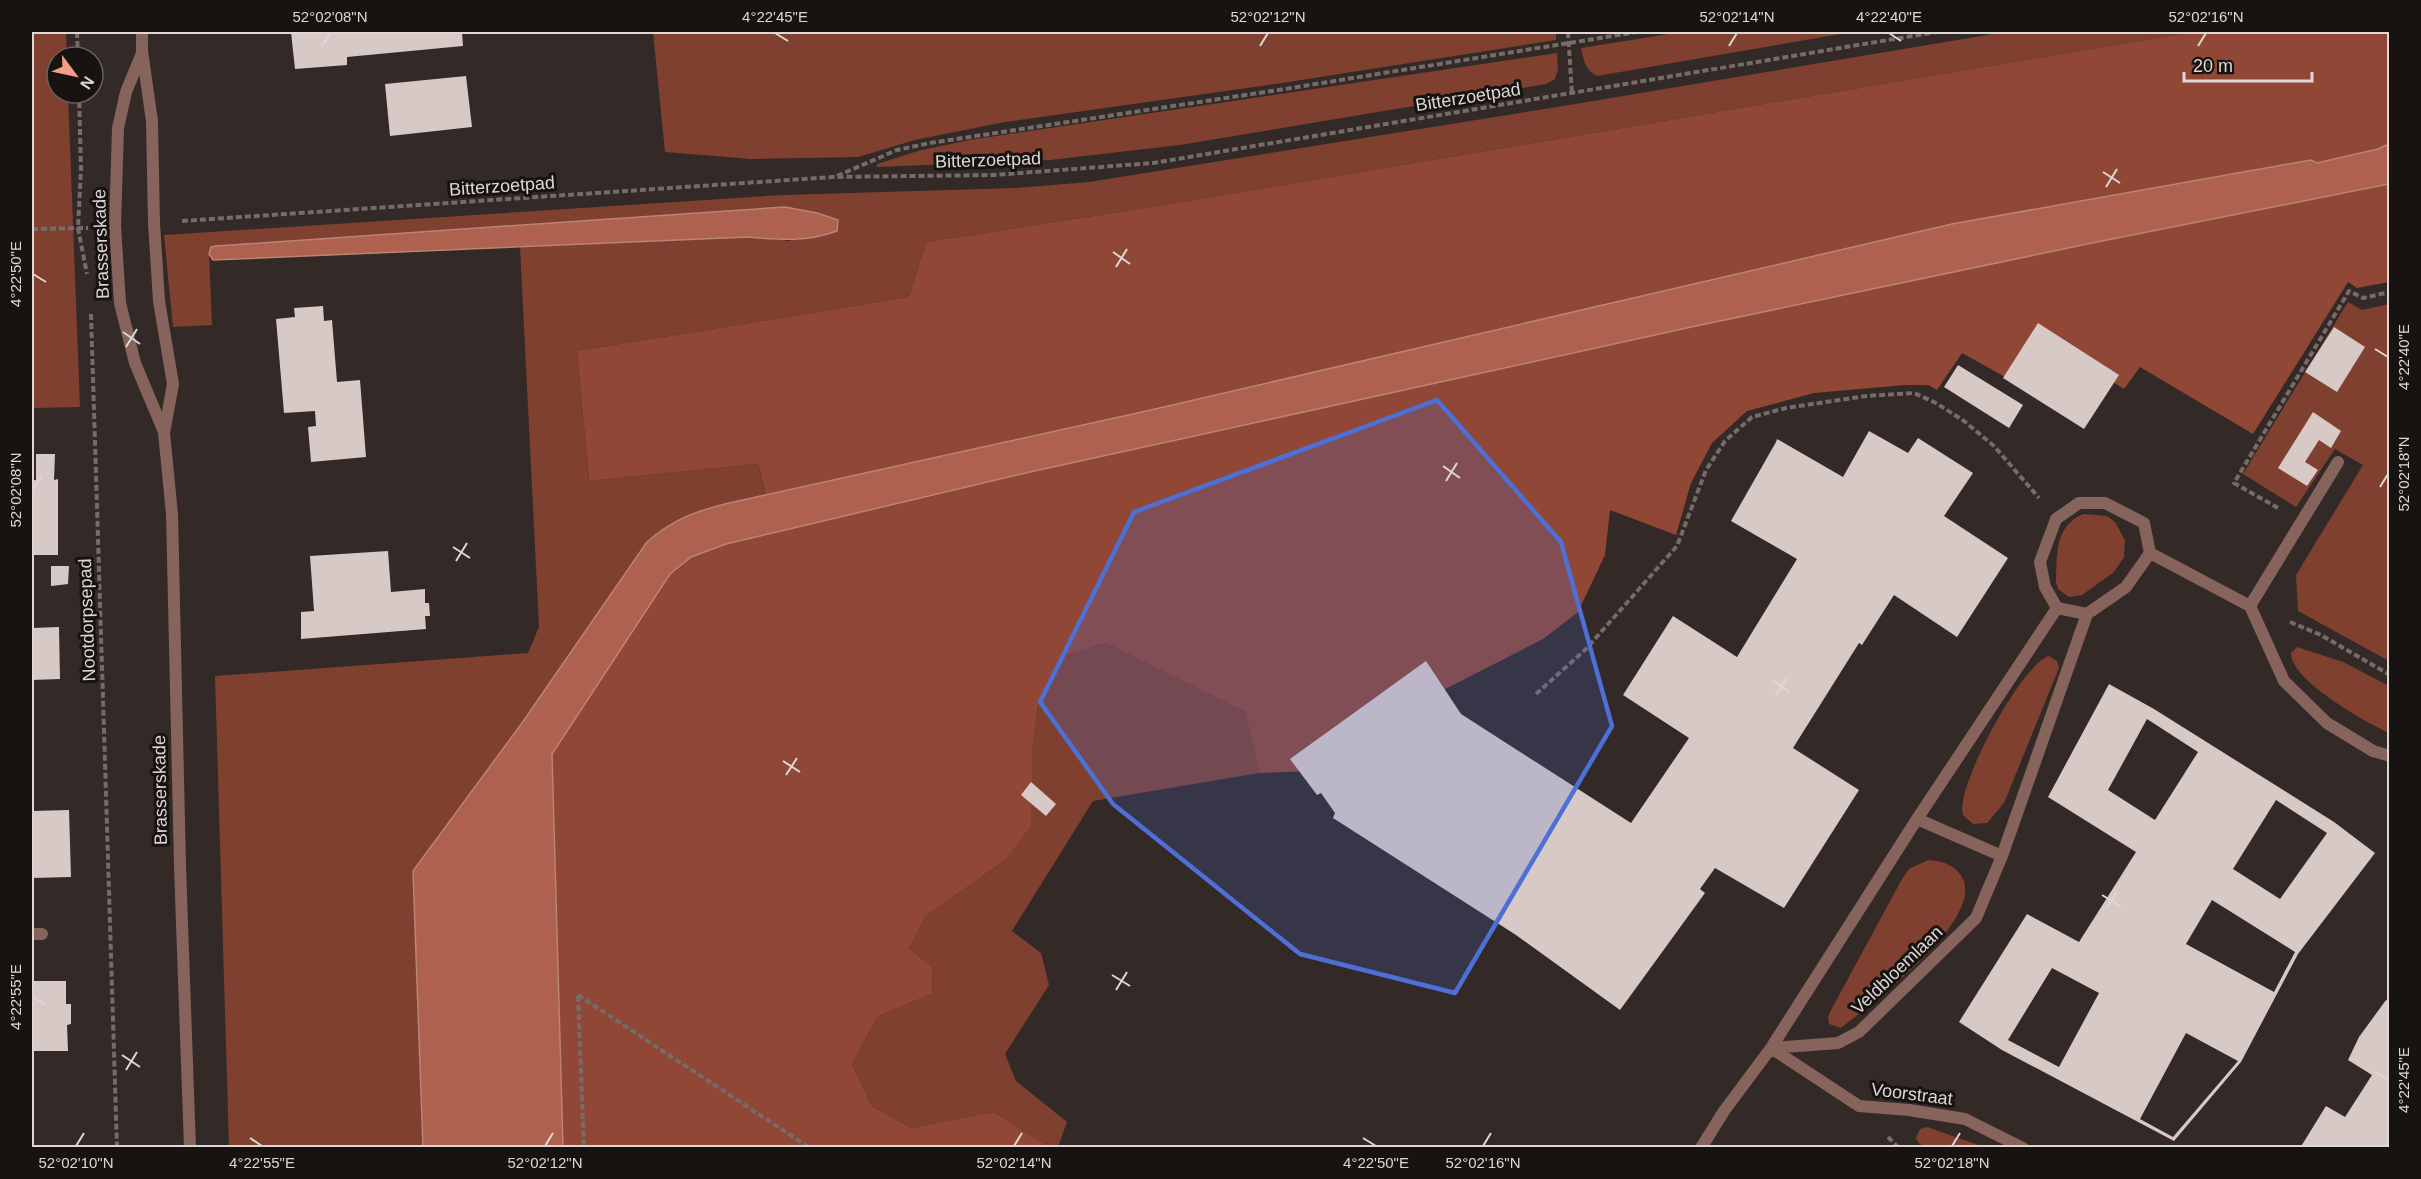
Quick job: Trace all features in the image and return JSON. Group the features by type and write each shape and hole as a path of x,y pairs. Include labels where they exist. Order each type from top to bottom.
{"street":[{"name":"Brasserskade","path":"142,32 142,51 152,121 154,223 159,301 172,384 164,433 172,514 180,866 190,1148"},
{"name":"Brasserskade","path":"142,51 126,92 118,128 115,226 120,303 135,363 164,433"},
{"path":"2250,606 2338,462"},
{"path":"2079,503 2105,503 2144,523 2150,553 2126,587 2087,614 2057,608 2046,587 2040,562 2056,519 2079,503"},
{"path":"2150,553 2250,606 2284,681 2327,723 2373,751 2390,756"},
{"path":"1701,1148 1724,1111 1771,1048 1917,819 2057,608"},
{"name":"Veldbloemlaan","path":"1771,1048 1838,1042 1859,1032 1976,918 2002,856 2087,614"},
{"path":"1917,819 2002,856"},
{"name":"Voorstraat","path":"1771,1048 1859,1106 1909,1110 1965,1119 2023,1148"}],"path":[{"path":"1568,32 1572,94"},
{"path":"833,177 897,150 930,142 1285,90 1637,32"},
{"name":"Bitterzoetpad","path":"154,223 833,177 994,175 1154,163 1936,32"},
{"path":"79,105 81,169 78,228 88,280"},
{"path":"32,229 115,226"},
{"path":"2301,522 2234,483 2349,291 2363,298 2390,292"},
{"name":"Nootdorpsepad","path":"90,302 117,1148"},
{"path":"1536,694 1586,649 1677,546 1706,470 1725,441 1752,417 1786,408 1866,396 1914,393 1936,403 1964,421 1994,446 2056,519"},
{"path":"2250,606 2321,635 2390,675"},
{"path":"584,1148 578,995 810,1148"}],"highlighted area":[{"path":"1437,400 1561,542 1612,726 1455,993 1300,954 1113,804 1040,702 1134,512"}],"shaded area":[{"path":"32,32 66,32 67,45 45,45 45,105 68,105 80,407 32,408"},
{"path":"653,32 1556,32 1556,40 1282,83 1005,122 915,140 858,157 751,159 665,152"},
{"path":"1681,32 1852,32 1597,76 1587,68 1581,48"},
{"path":"2005,32 2192,32 1164,205 926,242 909,297 577,351 589,481 758,464 766,495 688,515 674,522 647,542 522,723 413,871 423,1147 229,1147 215,676 528,653 539,627 520,247 748,237 790,241 785,207 212,247 209,254 212,325 173,327 164,235 783,195 1016,188 1089,182"},
{"path":"2192,32 2389,32 2389,144 2378,149 2316,163 2311,160 1952,224 1151,410 766,495 758,464 589,481 577,351 909,297 926,242 1164,205"},
{"path":"1557,53 1558,69 1555,79 1546,84 1180,145 1050,160 877,167 877,164 918,151 969,140"},
{"path":"2389,144 2389,184 2087,244 1696,326 1030,472 726,544 691,557 670,574 552,754 563,1147 423,1147 413,871 522,723 647,542 676,522 706,509 729,503 1151,410 1952,224 2311,160 2317,163 2378,149"},
{"path":"2389,184 2389,282 2357,288 2348,282 2253,434 2140,367 2124,389 2037,334 2007,378 1962,353 1937,390 1928,385 1905,385 1814,393 1747,411 1712,443 1691,483 1676,535 1610,510 1605,555 1578,612 1543,639 1363,731 1315,771 1259,773 1245,712 1106,643 1063,656 1038,704 1032,756 1031,826 1004,861 926,916 909,948 933,968 932,994 878,1016 852,1064 872,1106 911,1128 993,1112 1050,1147 563,1147 552,754 670,574 691,557 726,544 1030,472 1696,326 2087,244"},
{"path":"785,207 838,220 837,231 815,237 793,239 748,237 213,260 209,254 211,247 216,246"},
{"path":"2348,302 2362,310 2389,304 2389,661 2298,611 2296,575 2363,465 2335,449 2296,507 2243,474"},
{"path":"2083,514 2107,516 2115,522 2125,540 2124,557 2114,572 2082,595 2069,597 2058,589 2056,582 2057,552 2067,526"},
{"path":"1106,643 1245,712 1259,773 1093,801 1012,931 1041,953 1049,985 1005,1054 1016,1081 1067,1122 1058,1147 1050,1147 993,1112 911,1128 872,1106 852,1064 878,1016 932,994 933,968 909,948 926,916 1004,861 1032,756 1038,704 1063,656"},
{"path":"2297,647 2343,662 2389,686 2389,733 2364,720 2316,688 2294,664 2291,653"},
{"path":"2049,656 2057,661 2059,668 2004,803 1987,823 1973,824 1963,815 1963,801 1979,755 2023,680 2037,664"},
{"path":"1928,860 1948,865 1957,870 1963,879 1965,896 1957,916 1923,958 1880,997 1841,1028 1829,1024 1830,1012 1902,879 1909,869"},
{"path":"1927,1127 1984,1147 1924,1147 1916,1138 1920,1129"}],"building":[{"path":"291,32 462,32 463,46 347,57 347,65 295,69"},
{"path":"466,76 472,127 390,136 385,84"},
{"path":"323,306 324,321 332,320 337,382 360,380 366,457 311,462 308,427 316,426 315,411 284,413 276,319 295,317 294,308"},
{"path":"2038,323 2119,375 2084,429 2003,378"},
{"path":"2334,327 2365,347 2337,392 2305,372"},
{"path":"1958,365 2023,405 2009,428 1944,387"},
{"path":"2313,412 2341,431 2331,448 2319,440 2305,462 2318,470 2307,486 2278,468"},
{"path":"1869,431 1908,453 1918,438 1973,473 1944,516 2008,558 1957,637 1894,595 1862,645 1859,643 1793,748 1859,790 1784,908 1715,868 1700,889 1705,893 1620,1010 1516,935 1333,818 1335,813 1321,793 1317,795 1290,759 1426,661 1461,714 1631,823 1689,738 1623,695 1673,616 1737,657 1797,559 1731,521 1777,439 1843,477"},
{"path":"36,454 55,454 54,480 58,479 58,555 32,555 32,480 36,480"},
{"path":"388,551 391,592 425,589 425,603 429,603 430,616 425,616 426,629 301,639 301,612 314,611 310,556"},
{"path":"51,566 69,566 68,584 51,586"},
{"path":"59,627 60,679 32,680 32,628"},
{"path":"2109,684 2154,709 2334,822 2375,853 2298,954 2241,1062 2174,1141 2002,1050 1959,1022 2027,914 2079,942 2136,852 2048,797","holes":["2147,719 2198,752 2155,820 2108,790","2276,800 2327,833 2280,899 2233,869","2212,900 2295,952 2274,992 2186,944","2052,968 2099,993 2059,1067 2008,1040","2186,1033 2238,1061 2173,1137 2140,1119"]},
{"path":"1031,782 1056,804 1046,816 1021,795"},
{"path":"69,810 71,877 32,878 32,811"},
{"path":"32,981 66,981 66,1004 71,1004 71,1024 67,1025 68,1051 32,1051"},
{"path":"2386,1000 2390,1002 2390,1148 2300,1148 2326,1106 2345,1117 2372,1075 2348,1060 2359,1037"}]}
